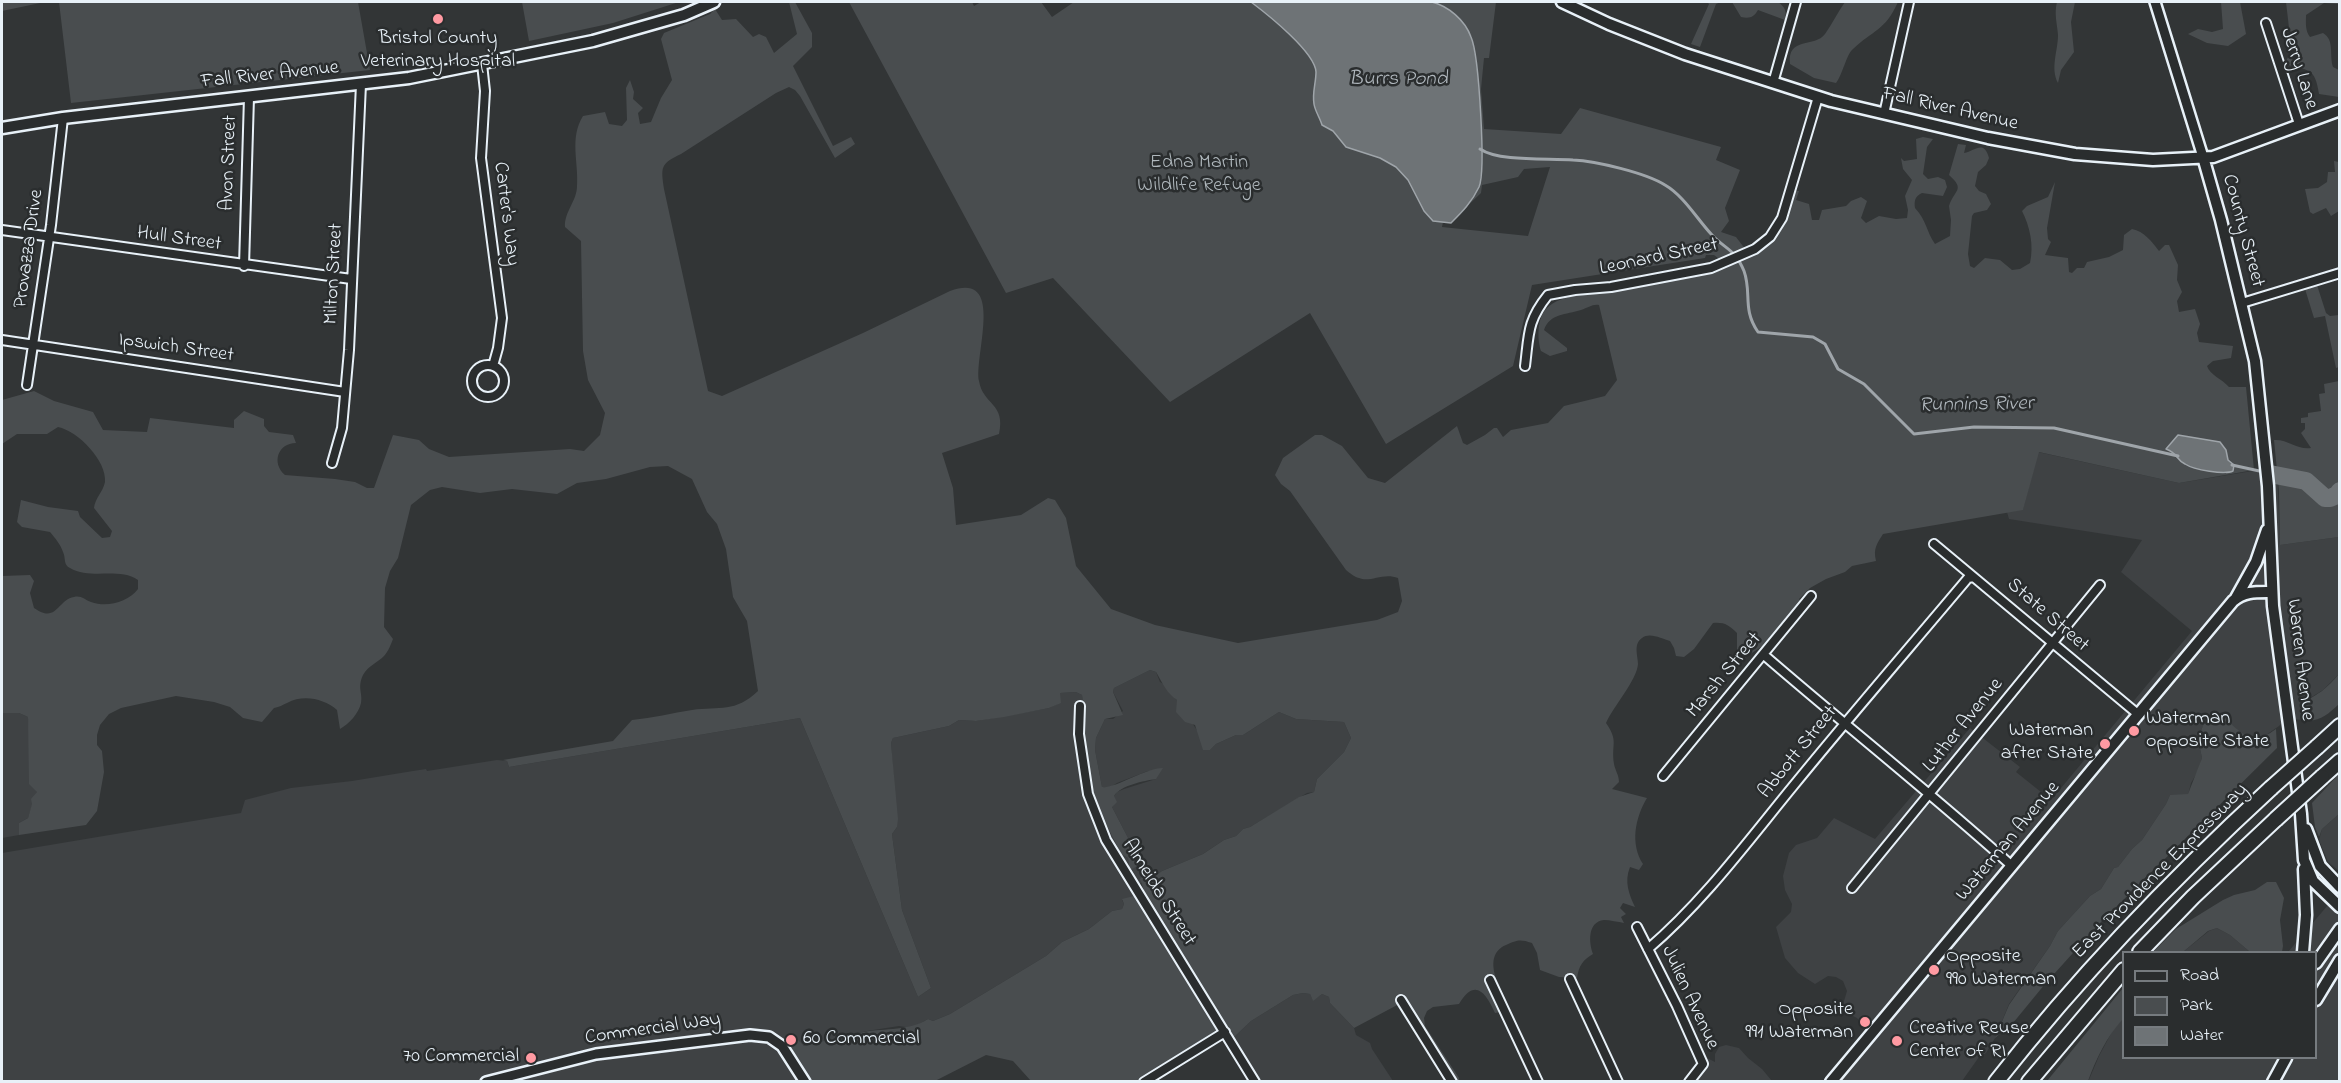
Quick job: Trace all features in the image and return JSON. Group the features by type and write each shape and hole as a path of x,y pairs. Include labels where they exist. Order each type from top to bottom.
{"highway":[{"name":"East Providence Expressway","path":"1996,1082 2121,935 2198,857 2340,726"},
{"name":"East Providence Expressway","path":"2141,951 2200,891 2340,760"},
{"path":"2029,1082 2122,972"}],"main road":[{"name":"Fall River Avenue","path":"2,128 63,118 361,84 482,64 630,32 684,15 714,2"},
{"name":"Fall River Avenue","path":"1562,2 1609,24 1685,54 1818,97 2010,142 2075,154 2153,160 2212,157 2340,110"},
{"name":"County Street","path":"2203,157 2255,361 2268,480"},
{"name":"Warren Avenue","path":"2268,480 2272,592 2301,814 2304,860 2313,881 2340,907"},
{"name":"Waterman Avenue","path":"1831,1082 2235,599 2258,557 2270,521"},
{"path":"2235,599 2249,592 2272,592"},
{"name":"Warren Avenue","path":"2301,814 2318,861 2340,887"},
{"path":"2303,951 2306,915 2304,860"},
{"path":"2317,962 2340,929"},
{"path":"2317,998 2340,960"},
{"path":"2273,1082 2279,1059"},
{"path":"2273,1082 2285,1059"}],"street":[{"path":"1773,83 1796,2"},
{"path":"1884,114 1909,2"},
{"name":"County Street","path":"2155,2 2203,157"},
{"name":"Jerry Lane","path":"2266,23 2299,124"},
{"name":"Carter's Way","path":"482,64 485,91 482,158 502,318 493,366"},
{"name":"Milton Street","path":"332,463 342,428 345,392 361,84"},
{"name":"Avon Street","path":"244,266 249,97"},
{"name":"Leonard Street","path":"1525,366 1528,335 1534,313 1548,295 1611,287 1711,268 1755,249 1770,237 1782,218 1818,97"},
{"name":"Provazza Drive","path":"27,386 63,118"},
{"name":"Hull Street","path":"2,230 244,266 351,279"},
{"path":"2242,303 2340,273"},
{"name":"Ipswich Street","path":"2,340 345,392"},
{"name":"Carter's Way","path":"493,366 502,372 504,383 495,396 484,397 473,386 473,376 478,368 493,366"},
{"name":"State Street","path":"1934,544 2139,715"},
{"name":"Abbott Street","path":"1648,949 1672,928 1733,859 1968,578 1973,577"},
{"name":"Luther Avenue","path":"1852,888 2100,585"},
{"name":"Marsh Street","path":"1663,776 1811,596"},
{"path":"1764,655 1844,724 1931,793 2012,866"},
{"name":"Almeida Street","path":"1080,706 1079,734 1088,794 1106,840 1255,1082"},
{"name":"Julien Avenue","path":"1637,927 1703,1064 1689,1082"},
{"path":"1570,979 1617,1082"},
{"path":"1490,980 1538,1082"},
{"path":"1401,1000 1452,1082"},
{"path":"1144,1082 1225,1032"},
{"name":"Commercial Way","path":"486,1082 596,1054 750,1035 769,1037 782,1046 805,1082"}],"shaded area":[{"path":"2038,452 2179,483 2277,467 2280,545 2339,537 2339,674 2323,690 2310,698 2300,715 2302,720 2292,719 2289,715 2266,735 2245,736 2224,718 2207,716 2198,739 2202,758 2188,795 2170,795 2142,840 2118,867 2114,868 2101,889 2090,896 2058,931 2009,1004 1986,1053 1979,1057 1962,1081 1832,1081 1877,1028 1863,1025 1842,1008 1847,991 1843,981 1828,976 1815,984 1798,973 1785,958 1776,927 1791,912 1792,904 1785,890 1783,876 1789,853 1796,845 1817,838 1834,818 1875,839 1970,728 2020,767 2016,772 2051,800 2192,631 2121,572 2142,540 2009,519 2007,512 2023,509"},
{"path":"1150,670 1156,672 1160,682 1167,686 1170,694 1177,700 1210,750 1216,744 1236,735 1243,735 1279,712 1296,719 1344,722 1351,738 1344,752 1317,779 1314,792 1307,793 1203,854 1162,871 1152,878 1146,877 1140,884 1146,896 1145,899 1122,900 1124,904 1122,909 1112,911 1089,929 1062,942 1046,956 950,1014 933,1021 928,1019 912,1028 899,1026 804,1046 799,1043 803,1081 2,1082 2,853 241,813 245,800 291,788 497,760 507,761 509,767 800,718 918,997 931,988 902,910 892,834 897,827 891,743 893,738 949,726 959,720 976,721 1049,708 1057,704 1059,693 1076,692 1082,695 1084,774 1090,778 1098,808 1121,854 1128,858 1129,868 1139,859 1112,807 1114,796 1124,789 1156,779 1148,771 1109,788 1102,787 1095,750 1096,738 1105,719 1113,719 1123,711 1113,692 1114,688"},
{"path":"2,713 19,713 28,717 37,792 28,818 19,823 19,835 2,838"},
{"path":"2339,814 2339,871 2328,862 2319,840 2322,829"},
{"path":"2339,892 2339,1081 2088,1082 2114,1028 2122,1020 2122,1059 2317,1059 2317,951 2289,951"},
{"path":"2217,928 2230,935 2249,951 2184,951 2209,931"},
{"path":"1310,994 1313,1000 1322,994 1329,997 1330,1003 1354,1028 1356,1035 1370,1043 1393,1081 1254,1081 1231,1040 1251,1021 1293,995"},
{"path":"1698,1041 1707,1058 1715,1062 1715,1054 1719,1047 1726,1045 1739,1048 1772,1081 1688,1082 1701,1065 1693,1044"}],"green space":[{"path":"2,2 45,2 2,11"},
{"path":"59,2 358,2 370,70 71,103"},
{"path":"522,2 679,2 613,23 529,41"},
{"name":"Edna Martin Wildlife Refuge","path":"789,2 795,2 812,33 812,47 793,66 833,146 851,137 855,144 835,158 800,96 789,87 669,161 663,171 664,189 708,391 722,396 950,291 967,288 977,293 982,303 984,318 979,381 981,389 997,410 1000,424 999,434 942,453 953,488 956,525 1021,515 1048,498 1055,500 1066,518 1076,566 1111,609 1155,625 1238,643 1377,620 1398,612 1402,601 1398,578 1387,576 1363,579 1355,577 1346,570 1290,491 1275,475 1283,458 1315,435 1322,435 1342,446 1368,478 1385,483 1457,426 1463,443 1467,445 1494,428 1497,428 1503,437 1511,430 1548,423 1564,406 1605,396 1617,380 1599,305 1550,320 1544,330 1567,348 1567,351 1550,356 1541,351 1539,340 1541,317 1547,308 1568,297 1653,283 1726,264 1714,255 1706,255 1705,258 1532,285 1513,366 1386,444 1310,313 1170,402 1053,278 1006,293 849,2 972,2 974,6 981,2 1041,2 1052,17 1074,2 1496,2 1489,58 1484,58 1481,89 1484,129 1561,134 1580,108 1721,147 1716,160 1740,170 1725,208 1729,221 1721,232 1736,237 1749,254 1784,222 1796,191 1799,191 1796,200 1809,204 1812,220 1819,220 1822,210 1846,206 1861,197 1867,201 1861,218 1866,223 1879,216 1907,218 1905,196 1912,180 1903,169 1901,158 1904,161 1917,159 1916,139 1923,137 1933,139 1927,147 1923,174 1928,179 1938,177 1945,180 1947,187 1943,196 1922,193 1915,201 1915,208 1935,244 1950,236 1949,206 1958,187 1949,175 1958,144 1966,145 1964,153 1982,148 1985,149 1989,158 1986,165 1978,172 1975,186 1986,194 1991,204 1987,210 1974,213 1972,216 1968,254 1970,266 1974,268 1985,258 2000,260 2012,270 2020,269 2030,263 2032,250 2030,236 2022,211 2027,206 2048,197 2055,182 2047,228 2048,239 2051,242 2045,255 2068,258 2069,272 2072,273 2077,268 2084,268 2087,262 2109,257 2123,250 2124,235 2132,229 2144,234 2159,251 2165,245 2169,245 2178,265 2177,280 2182,292 2177,301 2179,312 2195,309 2200,324 2197,333 2199,342 2233,346 2231,358 2213,361 2207,366 2229,387 2246,387 2254,470 2179,483 2039,452 2023,510 1883,534 1875,549 1876,561 1852,566 1845,572 1810,588 1799,599 1803,605 1764,651 1761,647 1743,659 1737,649 1737,633 1729,626 1720,623 1713,623 1694,649 1684,657 1676,656 1670,641 1652,636 1642,638 1637,647 1638,664 1634,678 1606,723 1613,739 1614,764 1619,779 1612,789 1647,798 1639,814 1635,840 1643,864 1639,870 1630,867 1627,878 1629,893 1635,907 1623,903 1620,908 1626,914 1621,917 1624,923 1604,920 1595,925 1590,939 1593,954 1582,963 1577,978 1559,977 1540,970 1537,953 1532,943 1516,941 1498,950 1493,965 1498,984 1510,1010 1495,1013 1484,994 1475,990 1470,991 1459,1004 1433,1007 1427,1011 1424,1018 1425,1026 1459,1078 1459,1082 1451,1081 1401,1003 1354,1028 1330,1003 1329,997 1322,994 1313,1001 1310,994 1303,993 1293,995 1251,1021 1231,1040 1225,1035 1144,1081 1031,1081 1013,1061 986,1055 935,1081 803,1081 777,1039 788,1041 794,1036 804,1046 856,1033 913,1026 928,1019 933,1021 950,1014 1046,956 1062,942 1089,929 1112,911 1122,909 1124,904 1122,899 1138,895 1145,899 1140,879 1144,875 1152,878 1162,871 1203,854 1299,797 1314,792 1317,779 1344,752 1351,738 1344,722 1296,719 1279,712 1243,735 1236,735 1216,744 1210,750 1203,750 1195,725 1185,722 1176,712 1177,700 1168,691 1156,672 1150,670 1114,688 1113,692 1123,715 1105,719 1096,738 1095,750 1102,787 1163,768 1156,779 1127,786 1114,796 1117,802 1112,807 1139,859 1139,865 1132,869 1129,868 1128,858 1121,854 1098,808 1090,778 1084,774 1079,708 1083,703 1082,695 1076,692 1060,693 1061,703 1049,708 976,721 959,720 949,726 893,738 891,743 898,819 897,827 892,834 902,910 931,988 918,997 800,718 509,767 507,761 503,760 613,741 632,720 734,706 758,691 747,621 733,597 726,549 717,524 707,512 692,479 668,466 650,467 606,479 577,483 557,494 512,489 480,493 442,487 430,490 411,505 398,558 390,571 385,588 384,627 393,639 385,654 363,675 360,683 360,707 347,724 340,729 337,710 326,703 307,698 293,700 274,708 262,722 243,718 230,707 214,702 176,696 121,708 109,714 100,725 97,735 97,745 102,751 104,772 97,811 86,825 19,835 19,823 28,818 31,799 37,792 29,784 28,717 19,713 2,713 2,576 30,575 34,581 30,593 34,608 48,613 56,610 68,599 76,597 97,604 117,603 134,594 138,589 138,580 122,574 86,573 70,568 61,547 50,532 22,527 17,522 21,500 78,511 80,517 102,538 110,537 112,531 94,508 105,482 101,465 90,448 74,434 58,427 47,434 17,434 2,444 2,400 34,391 54,401 93,412 103,430 147,432 150,418 234,428 234,420 244,411 264,419 264,426 269,432 293,435 296,443 285,446 278,454 278,465 285,475 355,482 367,488 374,488 393,435 419,440 429,449 449,457 570,449 584,451 600,435 605,413 588,380 583,351 581,241 565,227 566,216 576,191 575,142 583,116 605,112 609,124 622,126 627,120 626,88 630,80 634,92 633,99 643,108 638,113 640,124 651,122 672,80 661,39 664,33 710,14 715,9 722,20 736,19 753,37 759,34 766,37 774,53 797,34","holes":["1550,167 1528,236 1442,227 1443,222 1456,217 1481,193 1482,185 1518,177 1524,169","2226,450 2228,460 2226,474 2179,459 2175,453"]},
{"path":"1707,2 1721,2 1716,4 1700,47 1691,44 1709,4"},
{"path":"1732,2 1778,2 1785,10 1785,20 1758,10 1751,17 1741,17"},
{"path":"1845,2 1898,2 1883,25 1851,52 1836,83 1814,78 1790,64 1793,49 1821,38"},
{"path":"2057,2 2075,2 2071,22 2074,52 2061,70 2058,83 2054,65 2058,35"},
{"path":"2221,2 2240,2 2246,34 2228,46 2207,43 2188,34 2198,29 2212,32 2223,29"},
{"path":"2286,2 2339,2 2339,4 2324,3 2306,15 2306,21 2310,37 2323,33 2329,40 2333,67 2339,70 2339,97 2319,94 2313,74 2305,69 2285,64 2288,57 2294,59 2301,55 2289,28"},
{"path":"2334,161 2339,162 2339,211 2331,216 2326,208 2313,214 2310,212 2305,189 2318,188 2327,182 2328,172 2335,172"},
{"path":"2317,285 2326,313 2330,316 2339,315 2339,367 2336,368 2325,316 2314,318 2305,289"},
{"path":"2339,381 2339,537 2280,545 2279,491 2274,440 2311,448 2301,433 2305,429 2305,423 2301,423 2301,418 2308,417 2308,413 2321,411 2319,394 2325,393 2324,384"},
{"path":"2339,674 2339,704 2327,715 2318,719 2302,720 2303,706"},
{"path":"2218,714 2251,737 2266,735 2276,729 2277,748 2101,922 2013,1023 1995,1038 2009,1005 2058,931 2090,896 2101,889 2114,868 2118,867 2142,840 2170,795 2188,794 2202,758 2198,739 2207,715"},
{"path":"2339,774 2339,814 2322,829 2319,837 2315,827 2312,803"},
{"path":"2267,882 2276,882 2284,898 2280,920 2282,951 2249,951 2230,935 2217,928 2208,931 2184,951 2154,951 2176,929 2223,900 2255,890"},
{"path":"2122,989 2122,1020 2102,1048 2088,1081 2047,1081"}],"water":[{"name":"Burrs Pond","path":"1251,2 1432,2 1450,10 1460,20 1471,37 1477,66 1482,159 1479,187 1463,211 1451,223 1433,221 1424,211 1408,180 1396,167 1380,158 1346,147 1333,131 1322,125 1314,104 1316,72 1314,64 1289,34"},
{"path":"2178,435 2220,442 2226,450 2228,460 2234,465 2233,471 2209,471 2182,462 2166,449"}],"waterway":[{"name":"Runnins River","path":"1480,149 1511,158 1573,160 1621,168 1665,185 1678,195 1712,235 1737,258 1746,279 1750,316 1758,332 1813,337 1825,344 1838,369 1864,384 1914,434 1974,427 2054,428 2178,456"},
{"name":"Runnins River","path":"2232,465 2264,472"},
{"name":"Runnins River","path":"2270,474 2306,481 2325,498 2337,495 2340,491"}],"place":[{"name":"Bristol County Veterinary Hospital","path":"438,19"},
{"name":"Waterman opposite State","path":"2134,731"},
{"name":"Waterman after State","path":"2105,744"},
{"name":"Opposite 990 Waterman","path":"1934,970"},
{"name":"Opposite 991 Waterman","path":"1865,1022"},
{"name":"60 Commercial","path":"791,1040"},
{"name":"Creative Reuse Center of RI","path":"1897,1041"},
{"name":"70 Commercial","path":"531,1058"}]}
